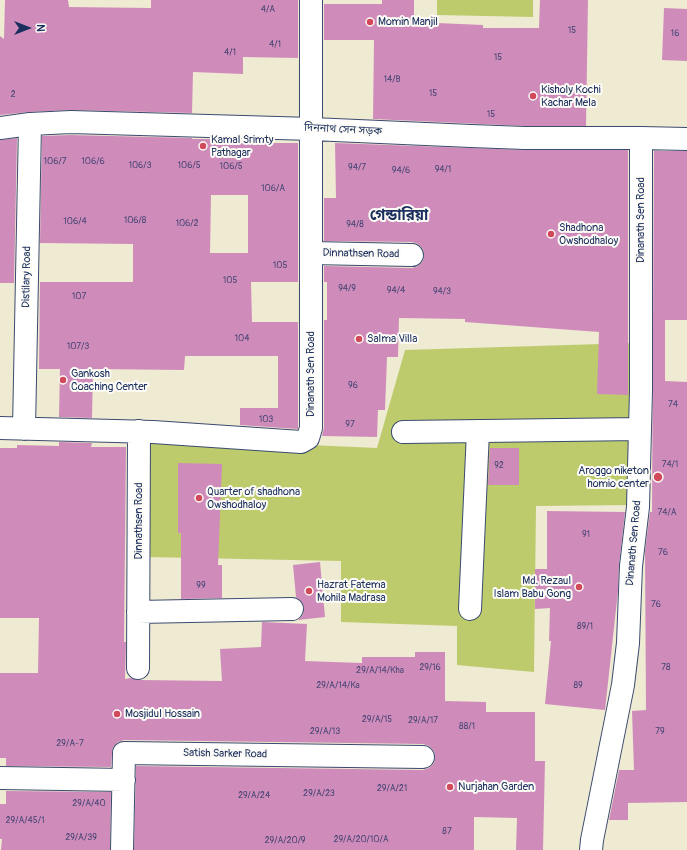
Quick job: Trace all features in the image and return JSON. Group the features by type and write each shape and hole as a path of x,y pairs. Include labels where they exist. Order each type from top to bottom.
{"street":[{"name":"Dinanath Sen Road","path":"0,428 139,431 301,442 308,438 311,428 311,0"},
{"name":"দিননাথ সেন সড়ক","path":"0,128 30,124 71,122 312,128 502,137 640,138 687,140"},
{"name":"Distilary Road","path":"24,429 30,124"},
{"name":"Dinanath Sen Road","path":"591,850 624,678 628,644 631,566 638,507 641,390 640,138"},
{"name":"Dinnathsen Road","path":"311,253 412,255"},
{"path":"404,432 640,429"},
{"name":"Dinnathsen Road","path":"138,668 139,431"},
{"path":"470,609 478,431"},
{"path":"138,612 292,609"},
{"name":"Satish Sarker Road","path":"122,850 124,753 423,757"},
{"path":"0,778 124,780"}],"green space":[{"path":"437,0 533,0 533,17 437,15"},
{"path":"634,343 632,505 536,506 534,672 457,665 457,626 341,622 341,561 146,557 149,438 377,448 405,350"}],"building":[{"path":"5,0 68,0 69,7 151,8 151,0 298,0 298,58 243,57 243,74 193,72 192,113 70,110 0,115 0,36 4,39"},
{"path":"382,0 414,0 414,22 483,25 483,28 539,28 540,0 588,0 586,126 525,126 373,119 374,40 324,40 324,4 382,4"},
{"path":"664,8 687,9 687,61 662,60"},
{"path":"71,135 192,138 213,139 213,143 298,143 298,282 251,282 252,322 298,322 298,429 240,425 240,408 278,408 278,356 185,356 184,370 93,369 92,418 59,417 60,369 39,369 40,282 133,282 133,244 40,243 42,136","holes":["211,195 248,195 248,253 210,253"]},
{"path":"17,138 14,283 0,283 0,140"},
{"path":"335,143 525,150 628,150 628,395 597,394 599,332 465,322 465,319 399,318 398,357 387,357 385,410 378,410 377,437 322,436 324,428 324,320 327,320 327,282 324,282 324,266 412,268 418,266 423,261 424,256 423,249 418,244 412,242 324,241 324,198 336,198"},
{"path":"654,151 687,151 687,320 665,320 665,381 687,382 687,802 628,803 628,820 609,820 619,770 634,770 632,711 646,710 645,551 650,512 652,512"},
{"path":"59,442 92,443 91,447 126,447 125,679 222,681 220,649 261,647 262,622 307,624 305,661 362,663 362,657 415,657 415,652 445,652 445,701 486,702 486,712 535,712 535,761 545,761 543,850 516,850 517,818 474,817 474,850 134,850 136,766 423,770 429,768 434,763 435,758 434,751 429,746 423,744 124,740 118,742 113,747 111,767 6,766 6,758 0,758 0,673 38,673 39,618 0,618 0,448 17,448 17,445 59,446"},
{"path":"490,448 519,448 519,485 488,485"},
{"path":"178,463 222,464 218,565 222,565 222,598 181,599 181,533 178,533"},
{"path":"547,511 625,512 605,710 545,704 551,641 549,641 550,608 535,609 535,569 547,569"},
{"name":"Hazrat Fatema Mohila Madrasa","path":"320,562 325,617 298,620 303,615 304,608 302,602 296,597 293,565"},
{"path":"6,791 111,792 110,850 1,850 2,839 0,839 0,804 6,804"}],"place":[{"name":"Momin Manjil","path":"370,22"},
{"name":"Kisholy Kochi Kachar Mela","path":"533,96"},
{"name":"Kamal Srimty Pathagar","path":"203,146"},
{"name":"Shadhona Owshodhaloy","path":"551,234"},
{"name":"Salma Villa","path":"359,339"},
{"name":"Gankosh Coaching Center","path":"63,380"},
{"name":"Aroggo niketon homio center","path":"658,477"},
{"name":"Quarter of shadhona Owshodhaloy","path":"199,498"},
{"name":"Md. Rezaul Islam Babu Gong","path":"579,587"},
{"name":"Hazrat Fatema Mohila Madrasa","path":"309,591"},
{"name":"Mosjidul Hossain","path":"117,714"},
{"name":"Nurjahan Garden","path":"450,787"}],"district":[{"name":"গেন্ডারিয়া","path":"399,216"}]}
